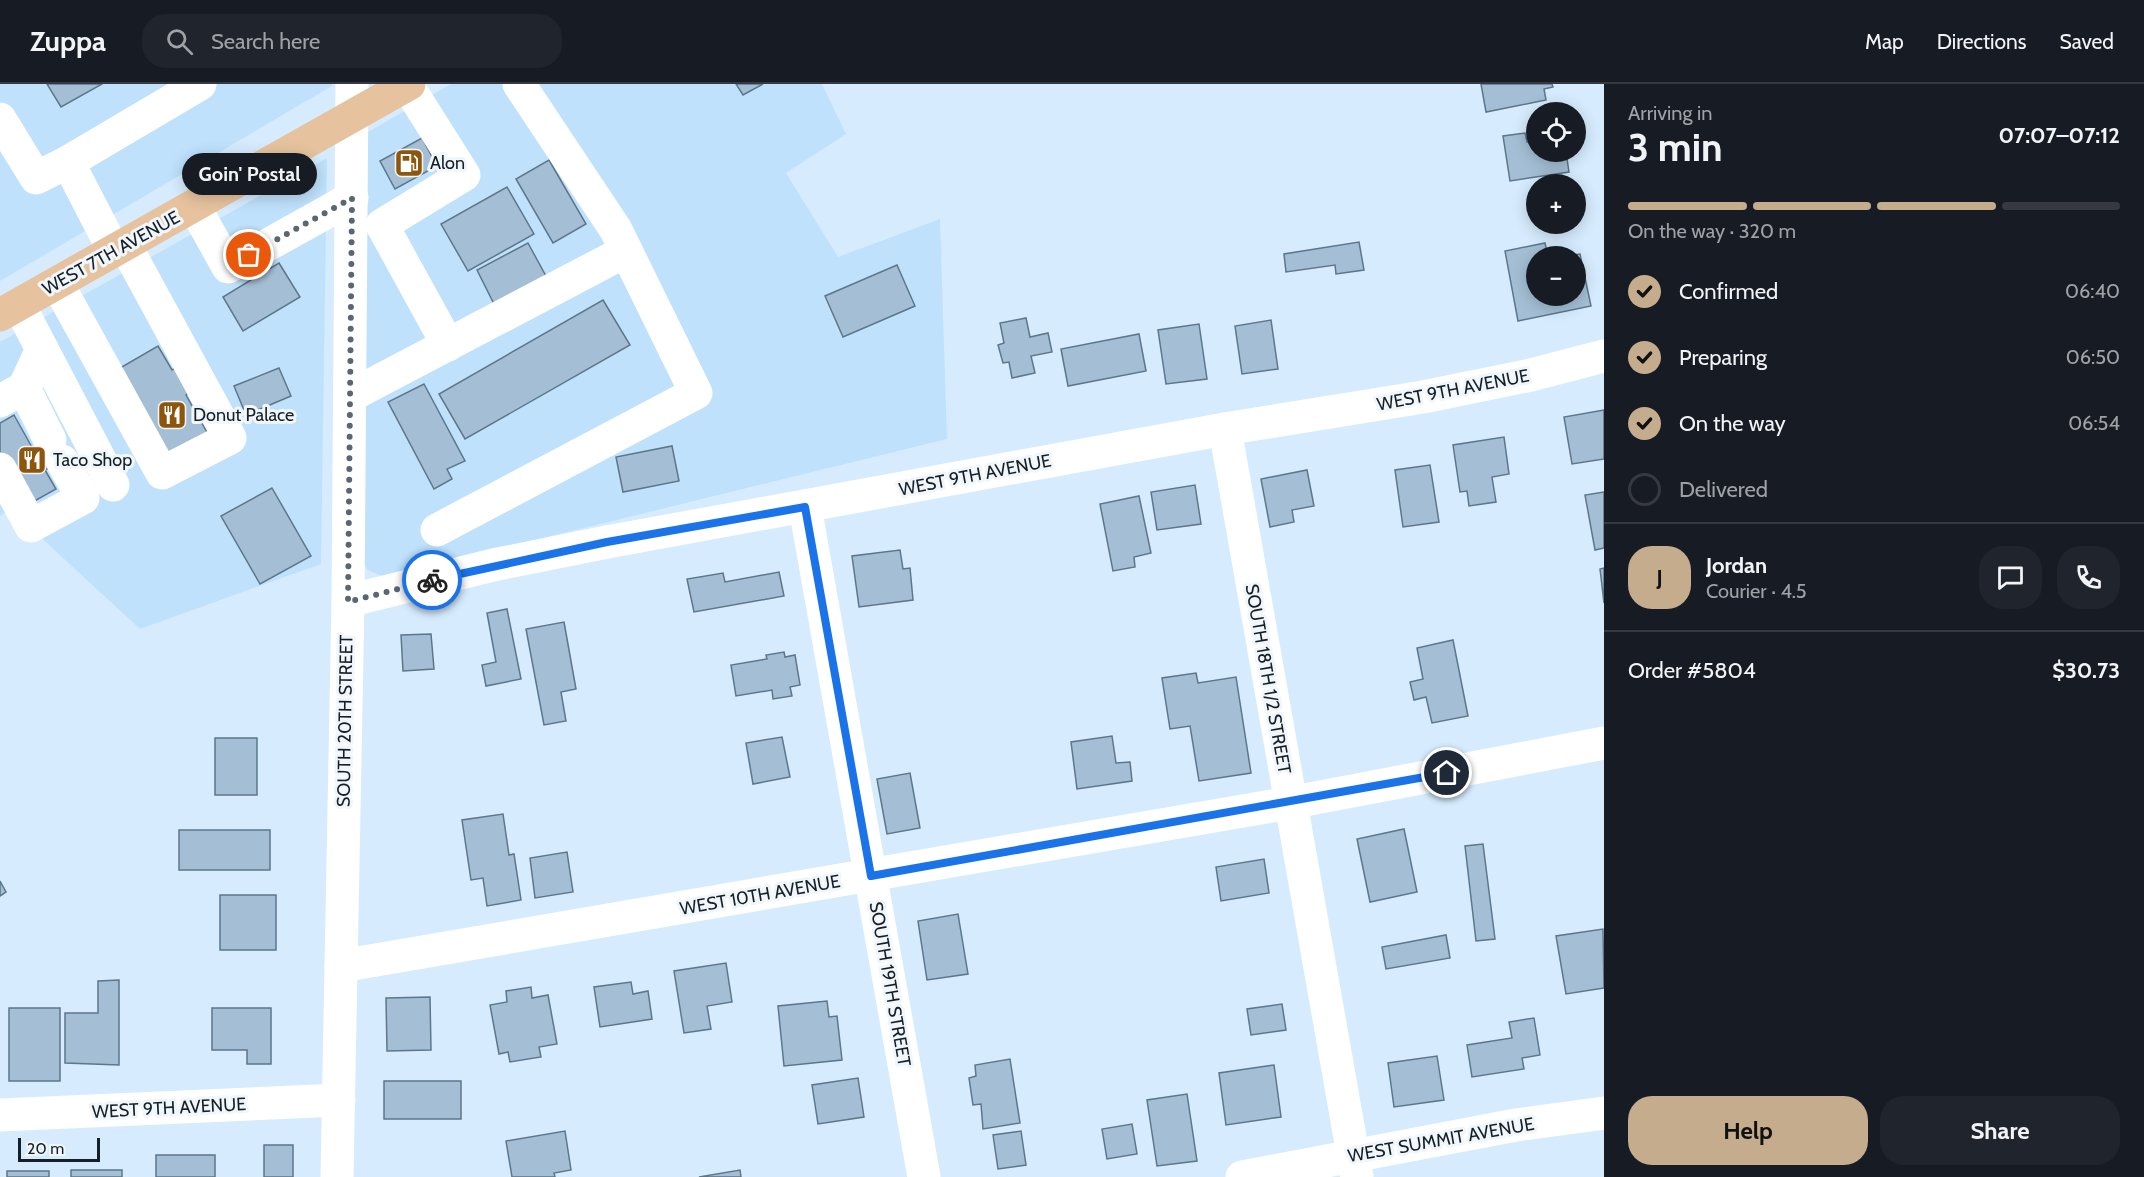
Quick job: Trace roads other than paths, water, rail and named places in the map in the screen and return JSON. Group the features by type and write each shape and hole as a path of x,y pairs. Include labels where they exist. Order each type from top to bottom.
{"main road":[{"name":"WEST 7TH AVENUE","path":"9,310 408,84"}],"street":[{"path":"0,119 36,178 68,162 167,92 200,84"},
{"name":"SOUTH 20TH STREET","path":"337,1177 350,396 361,216 352,117 352,84"},
{"path":"194,206 228,267 464,175 408,84"},
{"path":"437,530 696,393 616,230 519,84"},
{"path":"57,283 162,472 230,438 68,162"},
{"path":"361,216 448,345"},
{"path":"350,396 626,251"},
{"path":"9,310 42,349 113,485"},
{"path":"0,469 31,526 83,498 56,451 12,394 42,349"},
{"name":"WEST 9TH AVENUE","path":"348,602 493,565 1225,429 1423,397 1531,375 1604,356"},
{"name":"SOUTH 18TH 1/2 STREET","path":"1225,429 1289,803 1355,1167"},
{"name":"SOUTH 19TH STREET","path":"805,507 924,1177"},
{"name":"WEST 10TH AVENUE","path":"341,966 1289,803 1604,743"},
{"name":"WEST 9TH AVENUE","path":"0,1115 339,1100"},
{"name":"WEST SUMMIT AVENUE","path":"1242,1177 1355,1167 1516,1125 1604,1113"}],"place":[{"name":"Alon","path":"409,163"},
{"name":"Goin' Postal","path":"249,255"},
{"name":"Donut Palace","path":"172,415"},
{"name":"Taco Shop","path":"32,460"}]}
